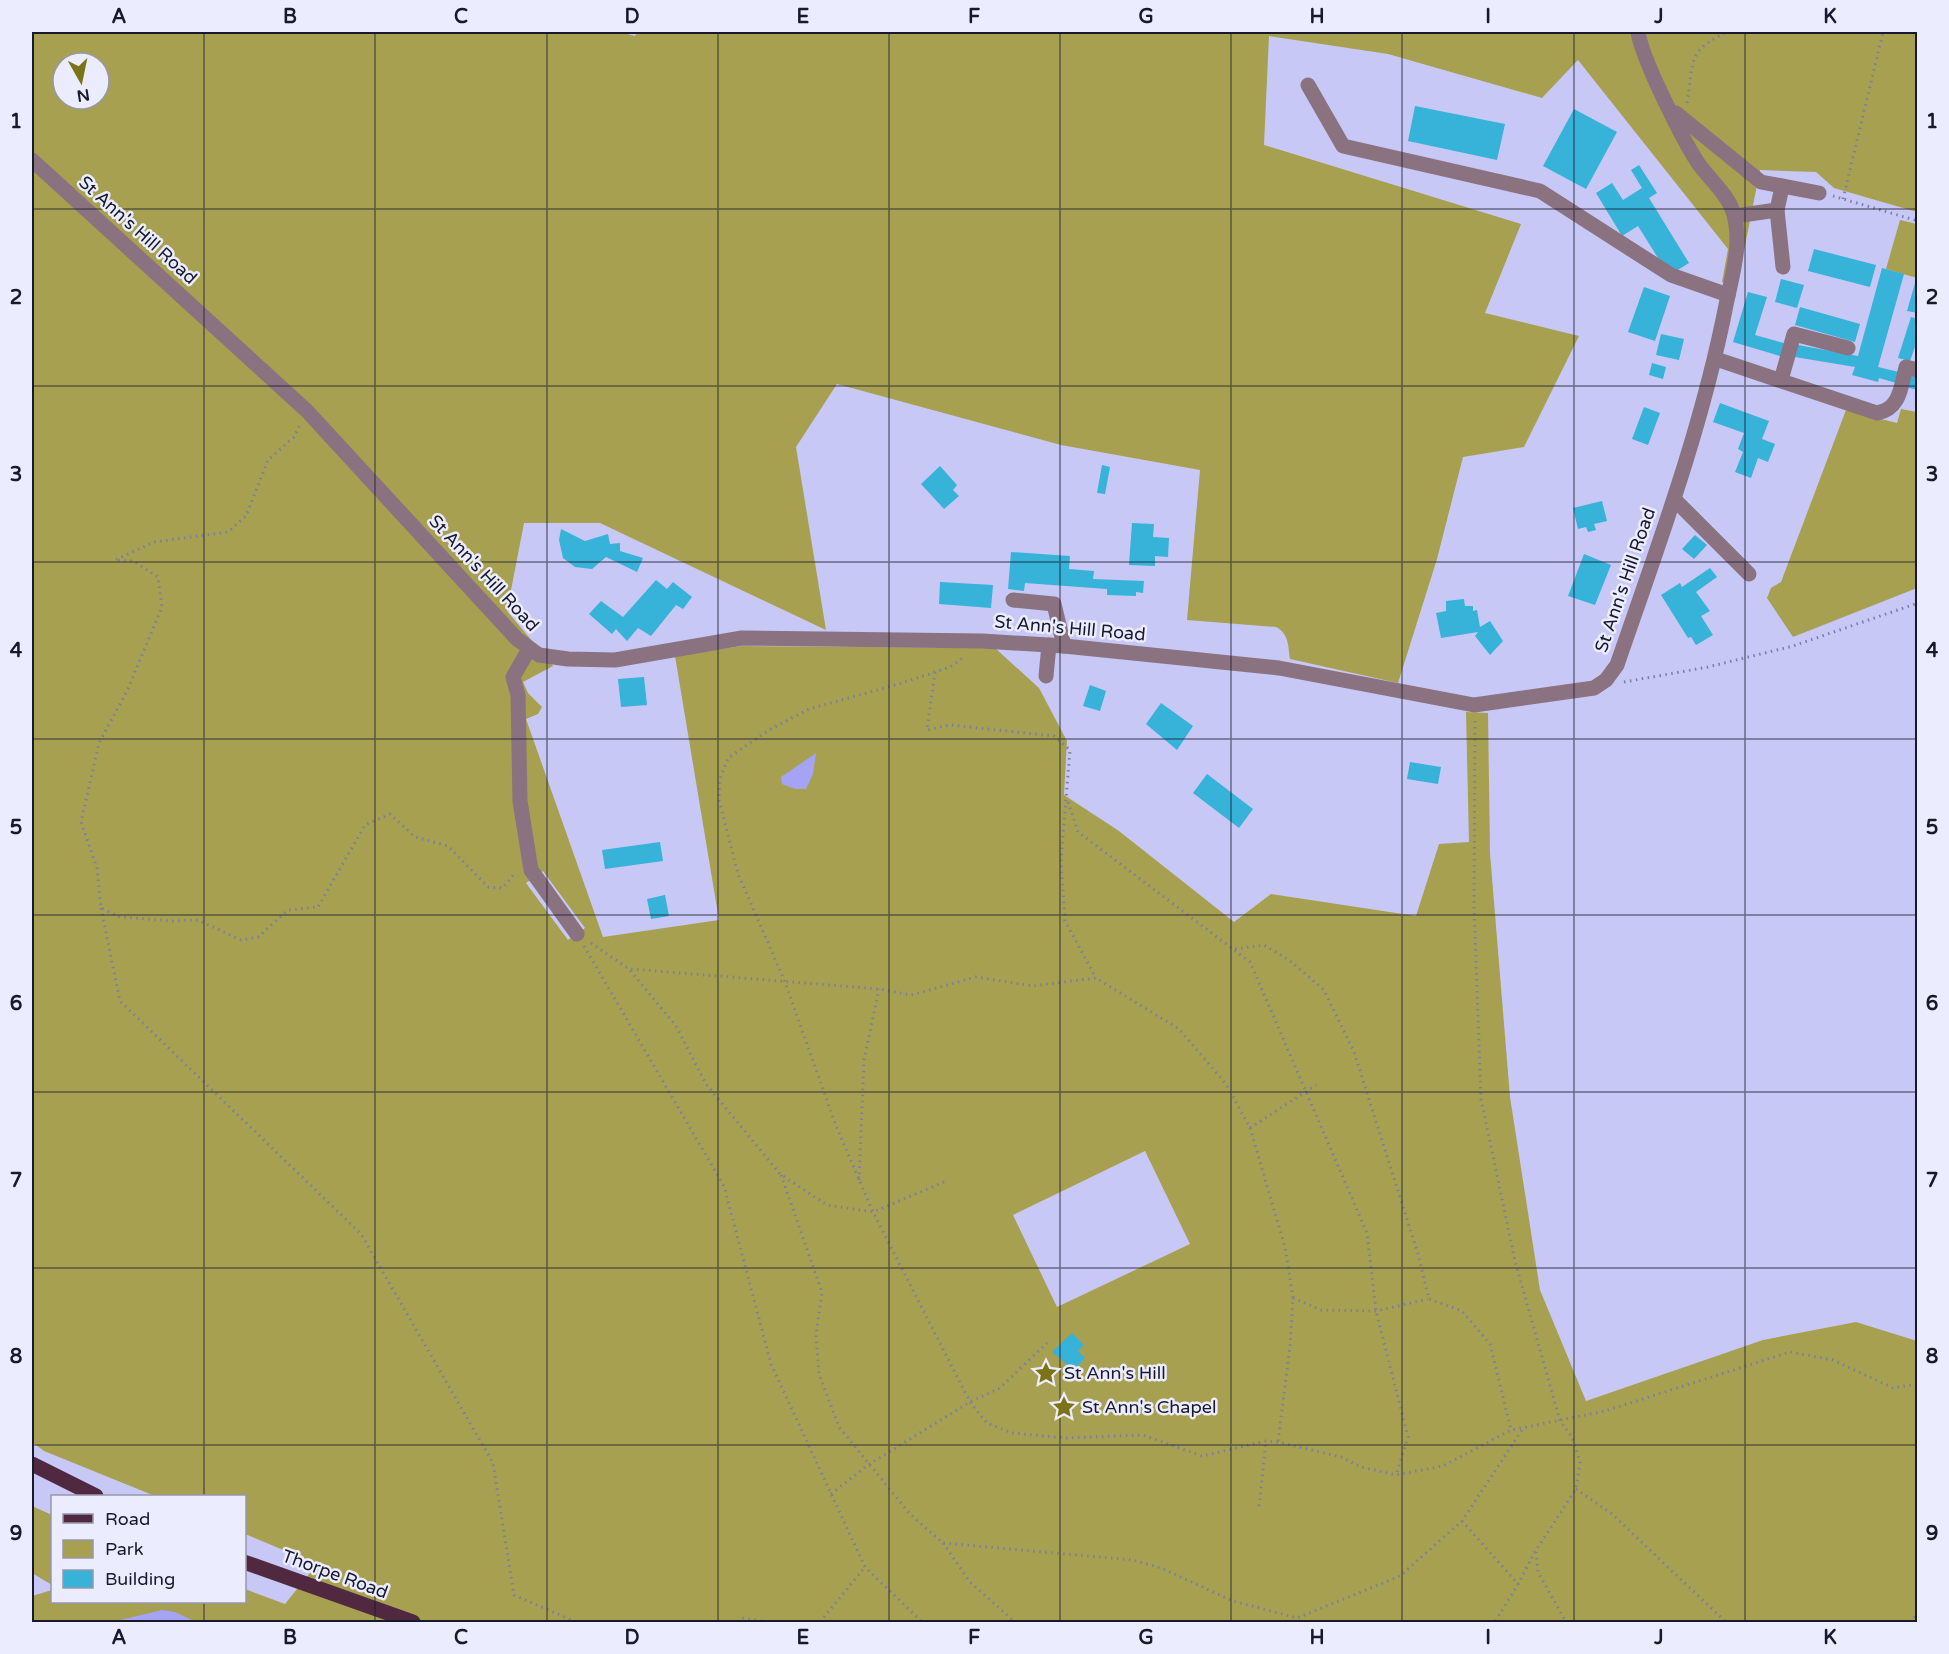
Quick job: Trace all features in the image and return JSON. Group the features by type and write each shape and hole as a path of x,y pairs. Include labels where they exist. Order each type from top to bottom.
{"main road":[{"path":"32,1464 92,1495"},
{"name":"Thorpe Road","path":"246,1563 413,1623"}],"street":[{"name":"St Ann's Hill Road","path":"32,160 307,411 529,649 550,658 615,660 742,638 982,641 1057,645 1279,668 1474,705 1594,688 1606,680 1617,665 1674,499 1716,359 1737,249 1735,216 1730,204 1698,162 1669,107 1639,42 1638,32"},
{"path":"1308,85 1343,146 1540,191 1671,275 1728,296"},
{"path":"1669,107 1761,182 1819,193"},
{"path":"1782,187 1777,210 1783,267"},
{"path":"1735,216 1777,210"},
{"path":"1782,380 1794,334 1848,348"},
{"path":"1716,359 1877,413 1889,411 1895,405 1906,367 1917,370"},
{"path":"1674,499 1749,574"},
{"path":"1013,600 1054,604 1057,645 1046,676"},
{"path":"529,649 513,677 518,695 520,801 529,859 531,870 577,934"}],"path":[{"path":"1684,120 1696,52 1705,42 1727,32"},
{"path":"1843,199 1883,32"},
{"path":"1819,193 1917,221"},
{"path":"307,411 294,437 268,460 246,516 228,532 154,542 115,560 133,561 158,577 162,607 127,691 99,743 81,822 97,868 101,908 120,1001 361,1234 493,1463 514,1595 576,1623"},
{"path":"1606,680 1620,682 1719,664 1793,646 1917,603"},
{"path":"982,641 950,667 856,697 809,709 769,730 728,758 720,779 719,800 738,874 785,982 859,1182 970,1402 987,1423 1012,1433 1066,1438 1143,1435 1202,1456 1266,1441 1278,1442 1341,1457 1361,1467 1396,1475 1443,1466 1511,1430 1522,1430 1605,1411 1790,1352 1833,1360 1893,1388 1917,1384"},
{"path":"935,672 927,730 950,725 1054,736 1070,750 1068,802 1061,860 1065,921 1096,978 1179,1029 1226,1084 1250,1128 1285,1247 1293,1298 1291,1335 1278,1442"},
{"path":"1474,705 1474,906 1481,1099 1515,1261 1560,1421 1572,1437 1580,1462 1576,1489 1536,1550 1495,1623"},
{"path":"1068,802 1078,832 1250,962 1308,1091 1367,1233 1376,1311 1408,1437 1396,1475"},
{"path":"101,908 120,917 172,921 198,920 241,940 258,937 288,910 318,907 365,825 390,814 415,837 448,846 488,887 503,888 516,872"},
{"path":"577,934 629,969 676,1026 706,1084 780,1174 827,1205 873,1212 944,1182"},
{"path":"577,934 724,1186 771,1364 865,1567 922,1623"},
{"path":"1235,949 1264,945 1289,960 1324,990 1354,1052 1418,1254 1429,1299"},
{"path":"629,969 879,989 911,995 976,977 1032,986 1096,978"},
{"path":"859,1182 864,1060 879,989"},
{"path":"1250,1128 1316,1085"},
{"path":"780,1174 822,1292 816,1335 819,1374 839,1427 910,1514 943,1543 970,1582 1015,1623"},
{"path":"1293,1298 1321,1310 1376,1311 1429,1299 1462,1311 1490,1344 1511,1430"},
{"path":"831,1494 868,1464 970,1402 1000,1388 1047,1343"},
{"path":"943,1543 1133,1560 1161,1568 1233,1602 1297,1618 1400,1576 1462,1521 1522,1430"},
{"path":"1259,1506 1266,1441"},
{"path":"1576,1489 1612,1514 1726,1623"},
{"path":"1462,1521 1518,1584"},
{"path":"1536,1550 1538,1572 1566,1623"},
{"path":"820,1623 865,1567"},
{"path":"1910,1623 1917,1612"},
{"path":"738,1623 741,1618 766,1623"}],"green space":[{"path":"32,32 620,32 635,36 637,32 1917,32 1917,212 1834,188 1816,172 1760,170 1737,286 1722,282 1728,249 1578,60 1542,98 1388,54 1269,36 1264,145 1521,224 1485,313 1579,336 1524,447 1463,457 1437,559 1398,683 1290,659 1286,637 1276,627 1187,620 1200,470 1061,445 837,384 796,447 826,630 600,523 524,523 507,611 553,666 523,682 528,693 542,707 538,714 526,719 603,937 719,920 675,656 742,646 995,648 1039,688 1067,741 1064,795 1119,831 1234,922 1271,894 1416,916 1439,844 1469,842 1466,712 1488,713 1490,853 1510,1097 1540,1290 1586,1401 1763,1340 1856,1322 1917,1341 1917,1622 32,1622 32,1596 51,1590 51,1603 246,1603 246,1589 285,1604 317,1564 246,1534 246,1495 153,1495 44,1451 32,1442","holes":["543,871 585,928 568,940 526,883","1145,1151 1190,1244 1057,1307 1013,1215"]},
{"path":"1900,220 1917,224 1917,278 1886,269"},
{"path":"1901,409 1917,412 1917,588 1793,637 1767,598 1771,588 1781,582 1846,410 1897,423"},
{"path":"32,1506 51,1515 51,1584 32,1573"}],"water":[{"path":"816,753 813,774 806,789 795,789 782,784 781,777"},
{"path":"162,1610 175,1612 196,1622 112,1622"}],"building":[{"path":"1415,106 1505,124 1497,160 1408,141"},
{"path":"1574,109 1617,132 1586,189 1543,166"},
{"path":"1639,165 1657,193 1649,198 1689,263 1673,273 1663,266 1638,226 1622,236 1596,193 1612,183 1623,200 1642,188 1631,170"},
{"path":"1814,249 1876,265 1870,287 1808,271"},
{"path":"1882,268 1904,274 1878,367 1899,372 1896,383 1879,378 1878,382 1852,375 1855,367 1795,357 1798,345 1858,356"},
{"path":"1918,276 1918,313 1907,311"},
{"path":"1781,279 1804,285 1797,308 1775,302"},
{"path":"1644,287 1670,296 1655,341 1628,332"},
{"path":"1748,292 1767,297 1755,335 1787,344 1783,357 1733,342"},
{"path":"1800,307 1860,324 1855,342 1795,325"},
{"path":"1911,317 1918,319 1918,338 1910,361 1898,358"},
{"path":"1661,334 1684,339 1679,360 1656,355"},
{"path":"1652,363 1666,367 1663,379 1649,375"},
{"path":"1910,373 1918,375 1918,390 1905,387"},
{"path":"1720,403 1769,421 1762,439 1775,444 1768,462 1758,458 1751,478 1735,472 1743,452 1738,449 1744,433 1713,422"},
{"path":"1644,407 1660,413 1648,445 1632,439"},
{"path":"1102,465 1110,467 1105,494 1097,493"},
{"path":"940,466 957,485 953,490 959,496 944,509 921,484"},
{"path":"1602,501 1607,521 1594,524 1596,530 1588,532 1586,527 1578,529 1573,508"},
{"path":"1132,523 1154,524 1153,537 1169,538 1168,557 1155,556 1155,566 1129,565"},
{"path":"561,529 585,541 608,534 610,544 620,543 620,551 643,558 637,572 606,557 592,569 575,567 563,558 559,540"},
{"path":"1695,535 1707,545 1694,559 1682,549"},
{"path":"1011,552 1070,556 1069,569 1094,571 1093,579 1144,581 1143,593 1136,592 1136,596 1107,595 1107,589 1025,583 1024,591 1008,589"},
{"path":"1584,554 1611,565 1595,605 1568,596"},
{"path":"1710,568 1717,577 1696,592 1710,611 1701,616 1713,635 1696,645 1691,637 1688,638 1661,595 1680,583 1682,587"},
{"path":"656,580 667,589 673,582 692,597 683,609 676,605 651,636 638,628 627,641 616,629 612,634 589,614 601,601 623,617"},
{"path":"940,582 993,585 991,608 939,604"},
{"path":"1464,599 1465,606 1473,606 1473,611 1477,610 1480,627 1490,621 1503,641 1490,655 1475,636 1478,632 1441,638 1436,613 1446,611 1446,601"},
{"path":"644,677 647,705 621,707 618,679"},
{"path":"1090,685 1106,691 1100,711 1083,706"},
{"path":"1161,703 1193,726 1177,750 1146,724"},
{"path":"1410,762 1441,767 1438,784 1407,779"},
{"path":"1207,774 1253,809 1239,828 1193,793"},
{"path":"660,842 663,861 605,869 602,850"},
{"path":"665,895 669,916 651,919 647,899"},
{"path":"1072,1333 1084,1345 1078,1351 1085,1358 1074,1370 1052,1352"}],"place":[{"name":"St Ann's Hill","path":"1046,1373"},
{"name":"St Ann's Chapel","path":"1064,1407"}]}
